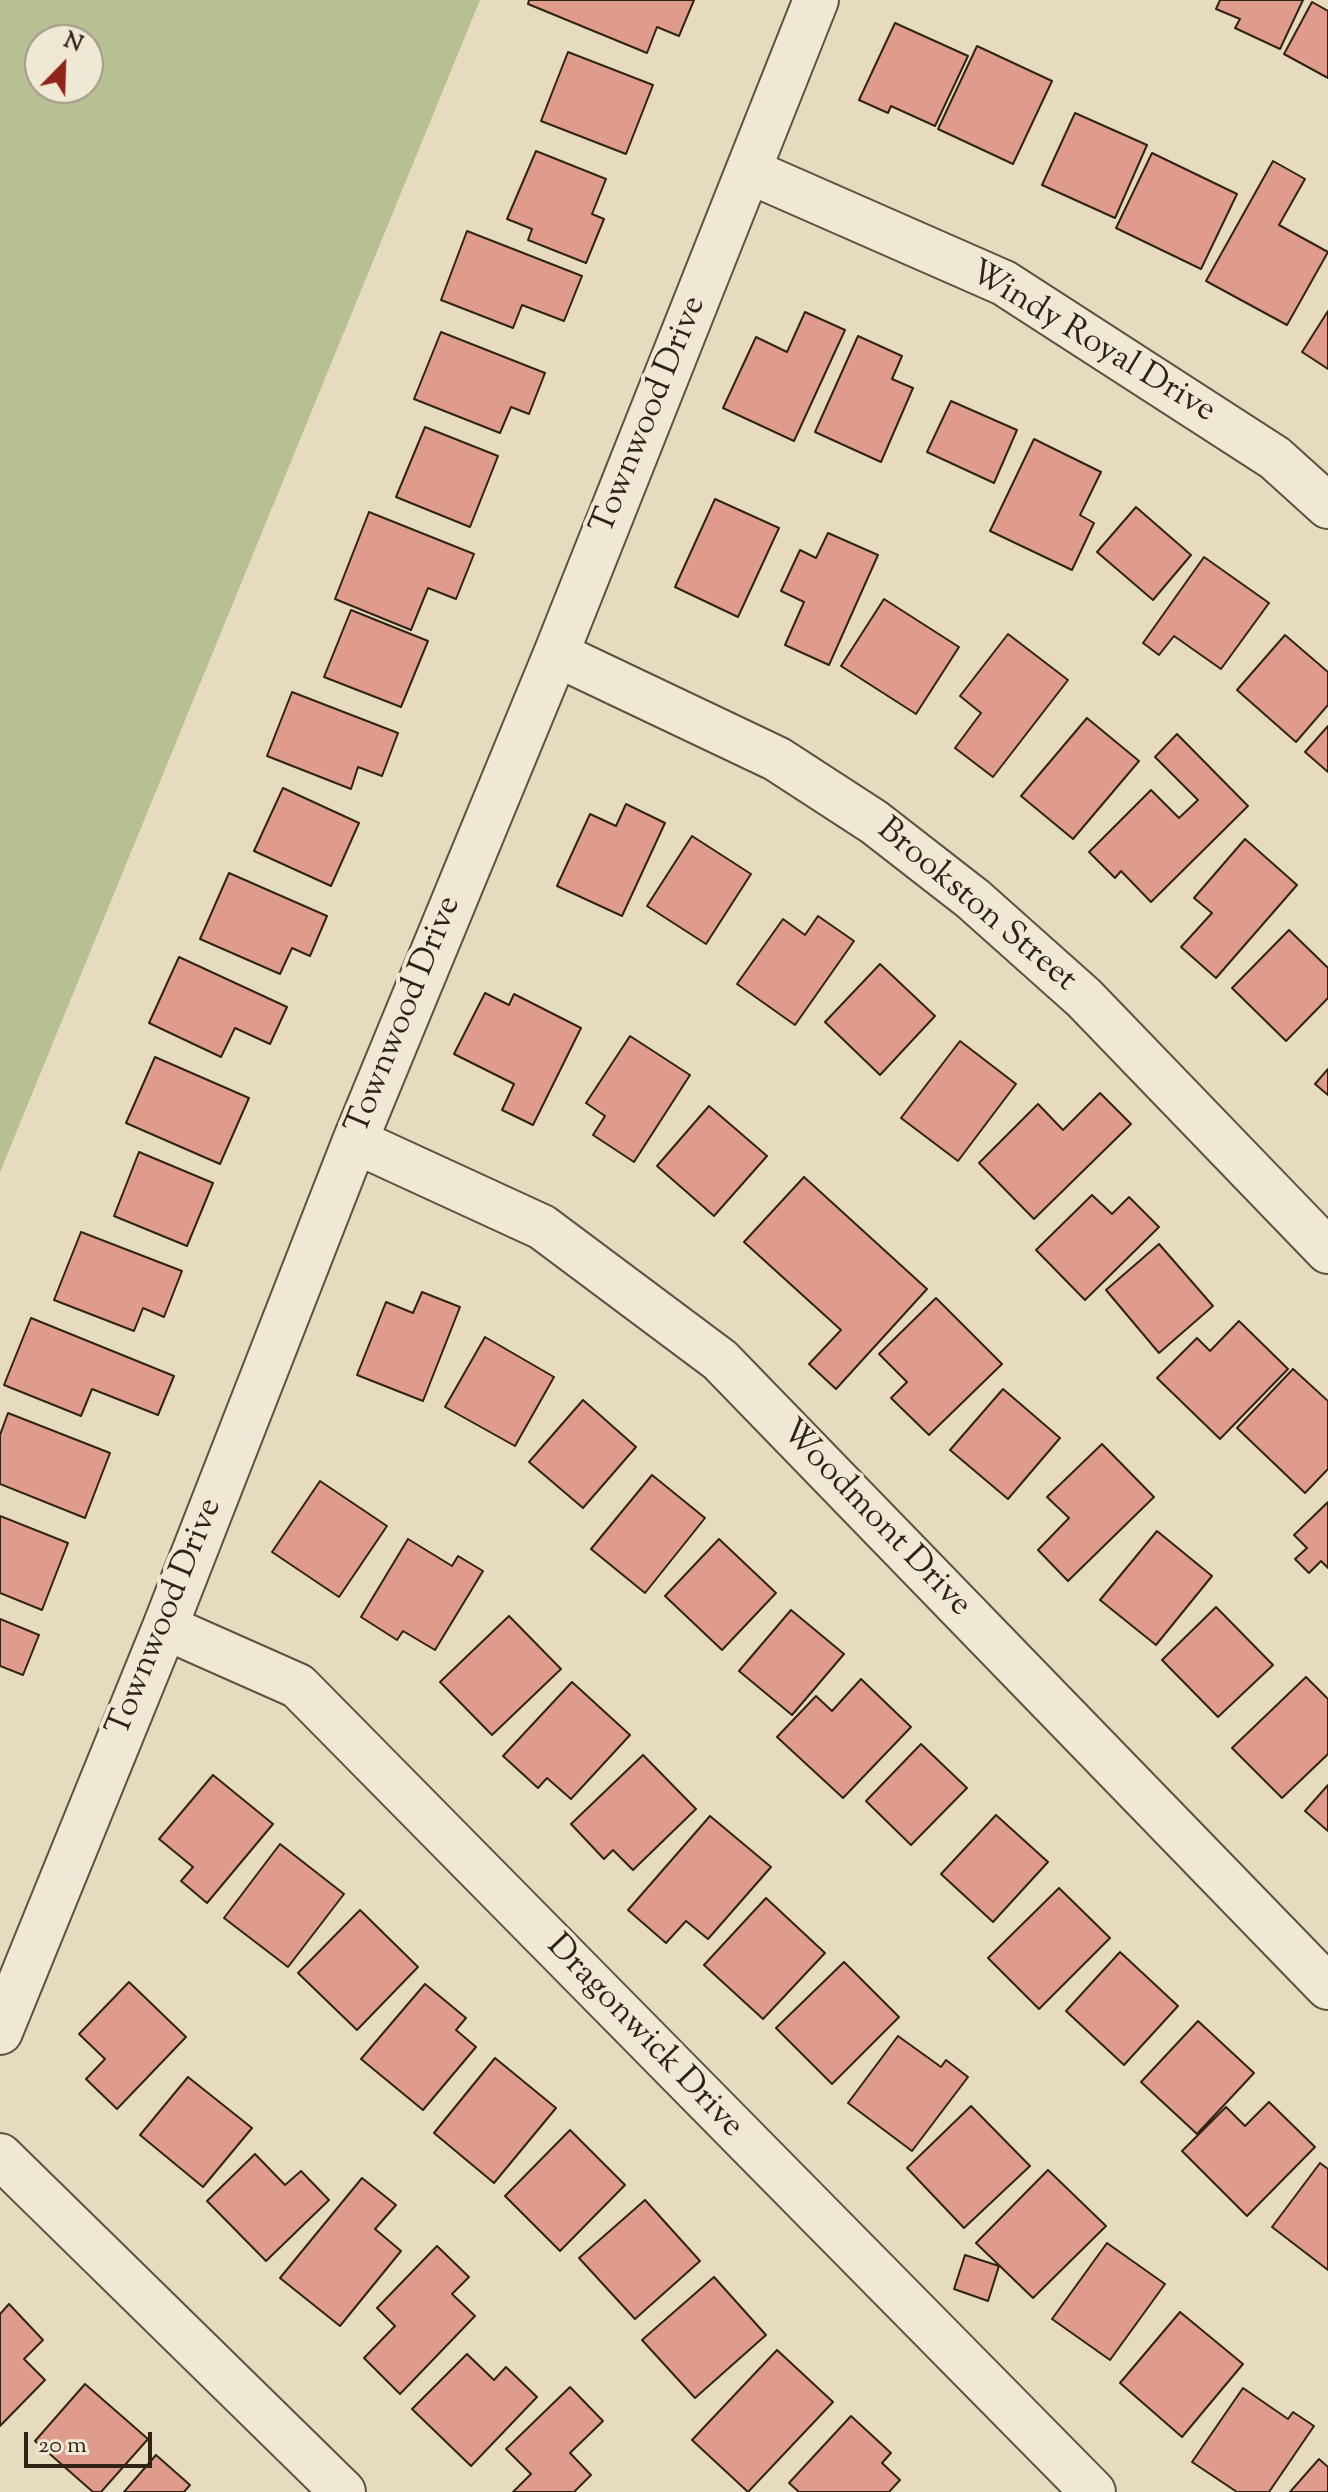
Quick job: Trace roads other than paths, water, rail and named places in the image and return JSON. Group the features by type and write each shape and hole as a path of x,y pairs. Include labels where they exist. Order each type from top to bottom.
{"street":[{"name":"Townwood Drive","path":"0,2032 165,1627 355,1141 556,654 816,0"},
{"name":"Windy Royal Drive","path":"749,171 1004,283 1275,458 1328,506"},
{"name":"Brookston Street","path":"556,654 777,759 874,822 973,899 1084,998 1328,1251"},
{"name":"Woodmont Drive","path":"355,1141 542,1227 720,1360 1328,1987"},
{"name":"Dragonwick Drive","path":"165,1627 298,1686 1093,2492"},
{"path":"0,2156 343,2492"}]}
